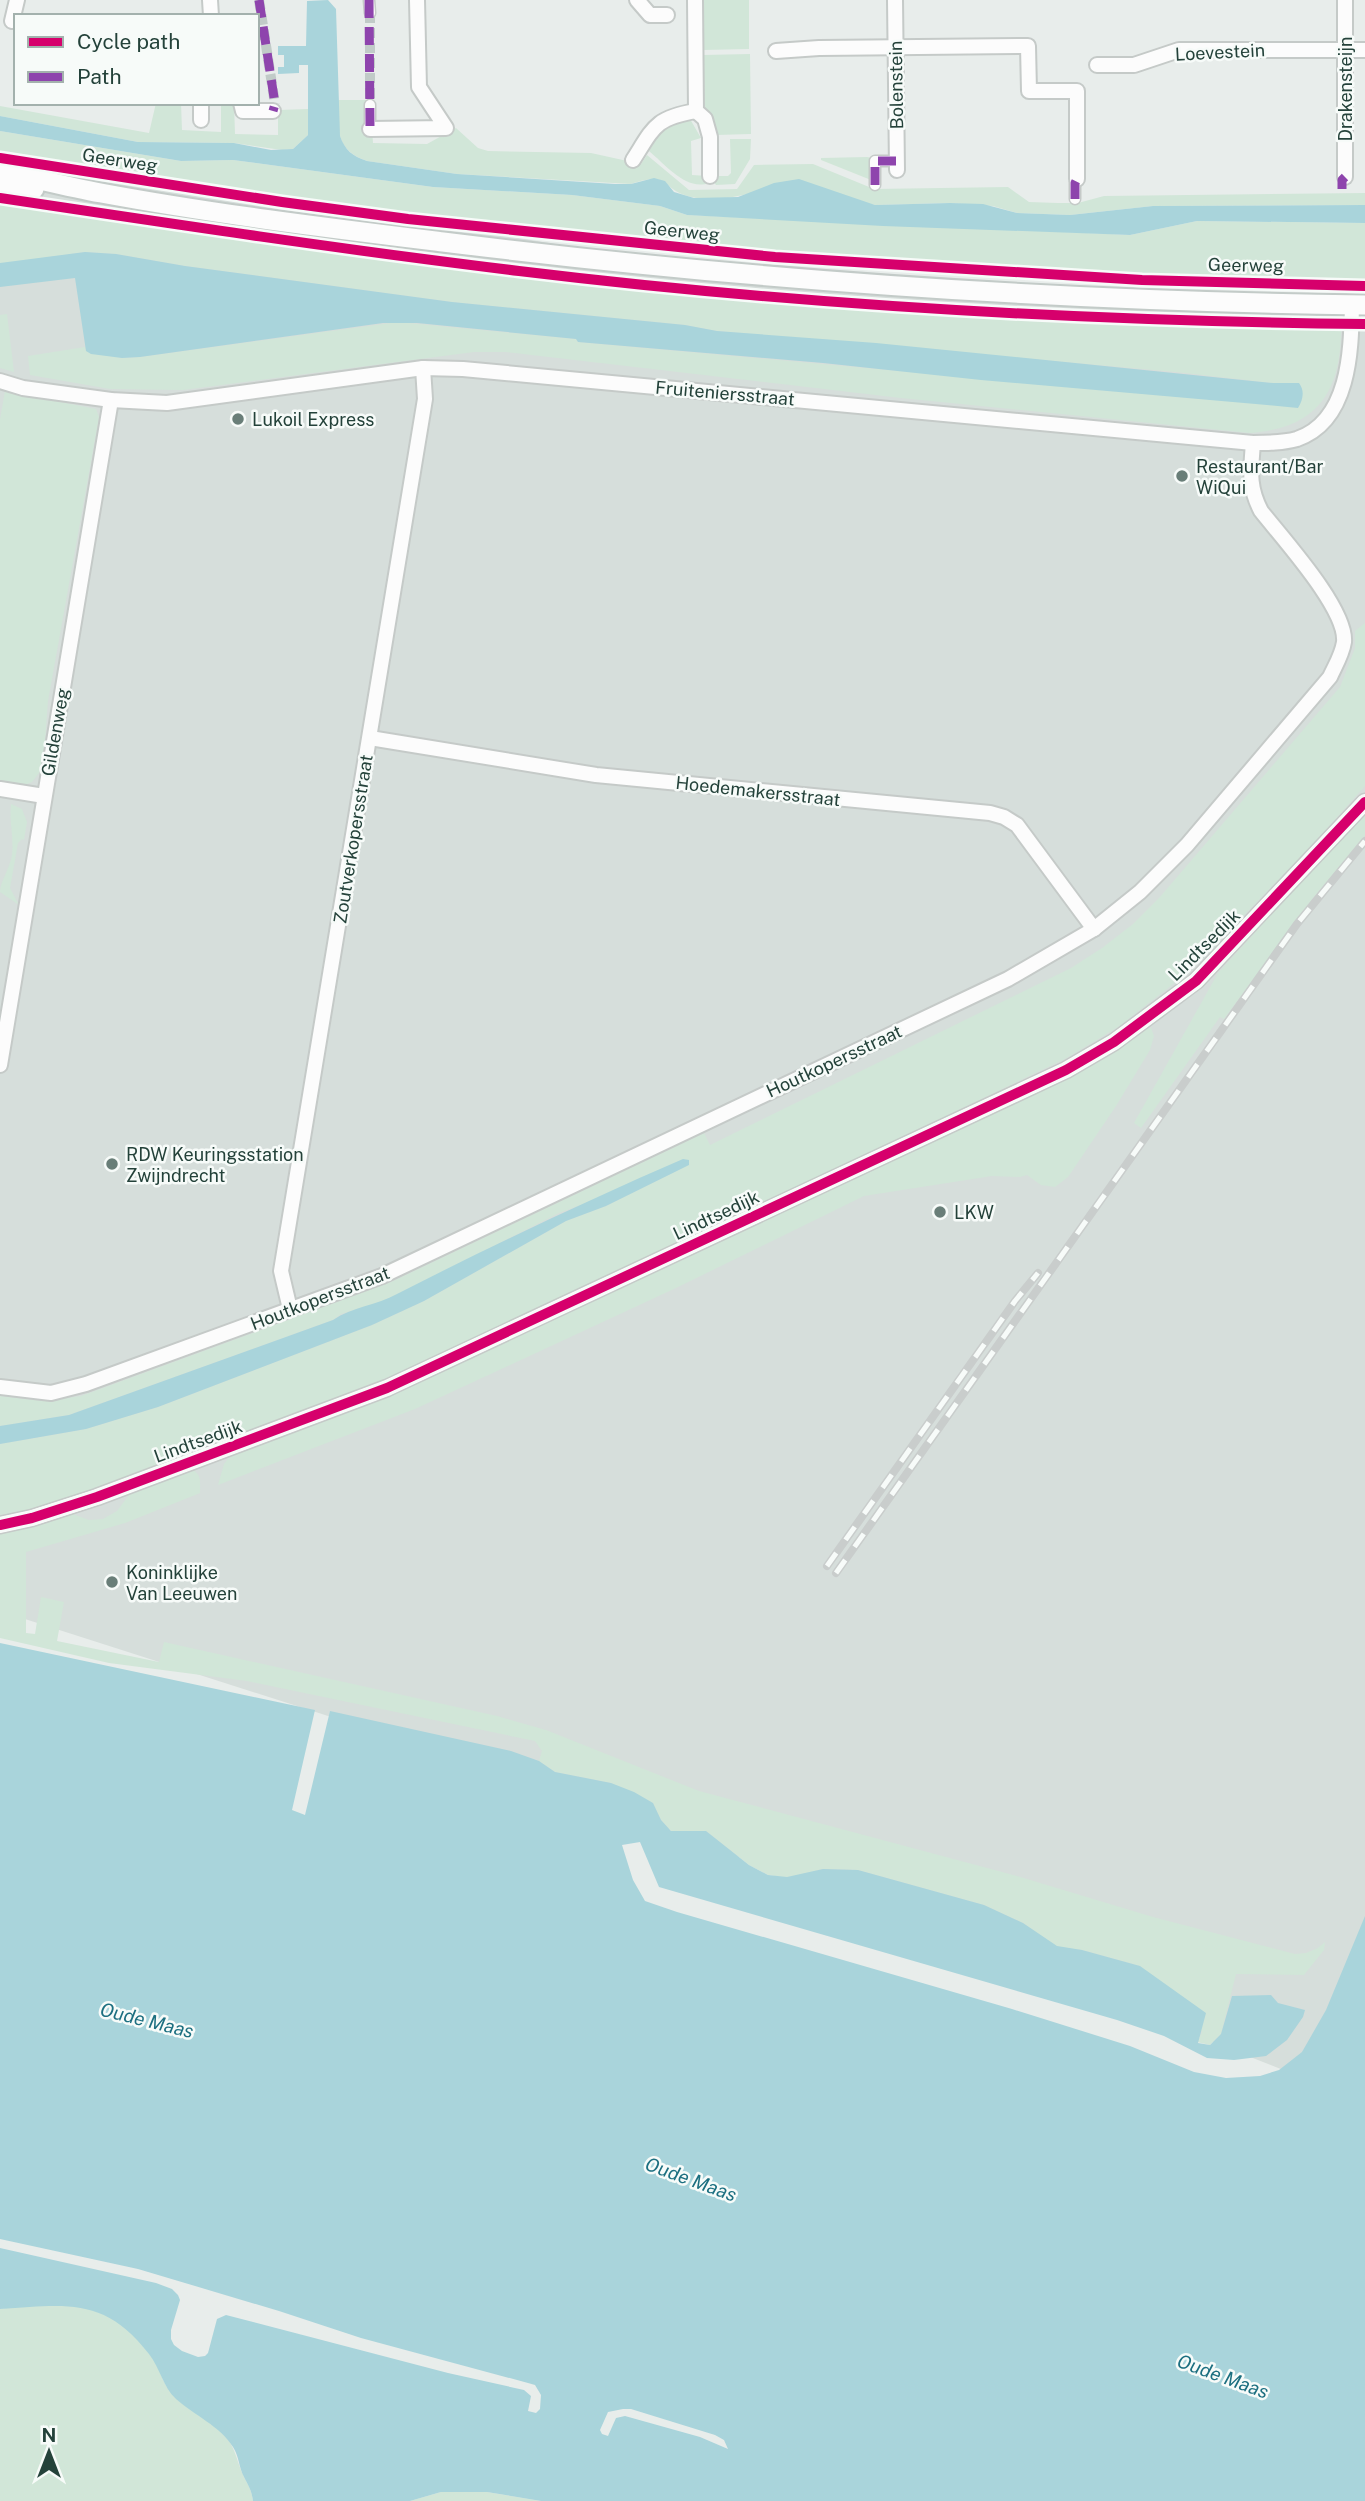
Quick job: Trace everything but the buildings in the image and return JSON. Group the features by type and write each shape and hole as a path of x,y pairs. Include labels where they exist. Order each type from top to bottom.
{"main road":[{"name":"Geerweg","path":"0,172 101,194"},
{"name":"Geerweg","path":"0,186 101,194 570,258 772,277 984,292 1359,305"}],"street":[{"path":"12,22 17,0"},
{"path":"369,0 370,13"},
{"path":"370,104 370,129 446,128 419,87 417,0"},
{"path":"637,0 650,15 667,15"},
{"path":"695,0 696,111"},
{"name":"Bolenstein","path":"895,0 897,165"},
{"name":"Drakensteijn","path":"1344,183 1345,0"},
{"path":"776,51 819,48 1028,46 1029,91 1077,91 1075,199"},
{"name":"Loevestein","path":"1097,65 1134,65 1179,50 1365,50"},
{"path":"201,105 201,120"},
{"path":"242,105 243,111 274,108"},
{"path":"633,160 656,124 670,115 696,111 705,118 710,137 710,176"},
{"path":"875,185 875,161 897,165"},
{"name":"Fruiteniersstraat","path":"0,384 111,400 167,403 423,368 477,370 1253,443 1281,442 1300,438 1316,428 1333,409 1348,368 1359,305"},
{"name":"Zoutverkopersstraat","path":"290,1309 281,1271 425,399 423,368"},
{"name":"Gildenweg","path":"0,1065 111,400"},
{"name":"Houtkopersstraat","path":"0,1387 51,1392 86,1384 382,1276 1008,979 1094,929 1140,892 1187,845 1330,677 1340,657 1344,641 1343,626 1335,607 1261,511 1253,495 1250,477 1253,443"},
{"name":"Hoedemakersstraat","path":"370,738 596,775 1004,817 1017,825 1094,929"},
{"path":"0,789 44,796"},
{"name":"Lindtsedijk","path":"0,1525 32,1518 97,1497 387,1388 1066,1070 1114,1042 1196,981 1365,802"}],"shaded area":[{"path":"0,143 132,174 634,257 854,278 1365,299 1365,2102 615,1808 0,1611"}],"green space":[{"path":"702,0 749,0 749,49 703,50"},
{"path":"750,54 751,134 716,135 704,109 703,55"},
{"path":"337,100 367,100 373,143 427,144 456,128 478,148 488,151 591,153 641,164 647,155 689,190 737,189 754,165 813,164 874,189 1008,187 1029,202 1078,203 1104,196 1365,193 1365,205 1153,206 1070,215 1017,213 993,206 950,203 875,205 751,193 729,198 705,199 681,194 664,182 653,179 631,184 457,174 367,161 357,156 349,151 340,137"},
{"path":"156,105 181,105 182,130 221,132 221,105 234,105 235,134 278,135 278,110 308,109 308,135 293,149 282,150 234,143 138,142 0,116 0,106 149,133"},
{"path":"690,119 701,138 691,141 692,175 708,176 709,183 684,180 649,151 665,125"},
{"path":"0,131 181,161 233,160 433,187 572,195 660,206 687,215 1130,235 1197,221 1365,223 1365,281 1121,276 969,269 777,254 497,226 151,181 0,156"},
{"path":"730,139 751,139 750,159 735,184 716,185 714,176 728,176 731,173"},
{"path":"821,158 872,158 871,180 821,160"},
{"path":"0,199 333,248 668,286 1004,312 1341,325 1340,348 1331,387 1309,414 1273,430 1250,433 901,398 506,352 474,352 183,390 110,389 30,375 28,356 85,347 86,351 122,358 140,357 398,322 576,339 578,342 1298,407 1299,383 1273,383 717,331 685,325 452,302 185,266 116,254 85,252 2,264"},
{"path":"7,314 14,372 0,368 0,315"},
{"path":"5,391 96,409 99,417 48,701 43,768 32,782 22,786 0,782 0,419"},
{"path":"1365,623 1365,786 1190,971 1118,1027 1065,1059 389,1377 93,1491 28,1510 0,1515 0,1444 86,1429 158,1407 372,1325 424,1301 566,1221 606,1206 688,1165 559,1213 384,1301 341,1314 333,1320 69,1415 0,1426 0,1396 44,1401 81,1396 391,1282 704,1133 710,1145 1071,968 1102,948 1133,924 1159,898 1340,687 1355,648 1355,631"},
{"path":"11,804 22,809 27,822 24,840 18,843 10,888 19,905 0,892 12,855"},
{"path":"1365,812 1365,836 1313,898 1224,1019 1220,1017 1141,1128 1134,1123 1218,973"},
{"path":"1151,1028 1154,1036 1150,1050 1068,1177 1055,1187 1041,1185 1027,1175 992,1176 864,1196 676,1288 415,1409 218,1485 224,1464 232,1454"},
{"path":"190,1469 198,1475 200,1493 125,1523 26,1552 26,1633 35,1634 41,1597 64,1602 57,1641 159,1662 164,1642 497,1716 546,1730 699,1791 1295,1954 1306,1953 1325,1942 1324,1950 1304,1975 1236,1974 1221,2034 1210,2045 1197,2042 1202,2032 1140,1966 1082,1950 1057,1947 1023,1923 984,1905 858,1870 823,1869 787,1878 768,1875 749,1865 706,1831 671,1831 661,1820 653,1803 611,1783 555,1772 539,1761 542,1751 535,1741 247,1681 109,1663 0,1638 0,1530 70,1513 89,1520 103,1519 117,1511 132,1491"},
{"path":"156,2283 156,2346 163,2380 176,2398 226,2437 253,2501 0,2501 0,2309"},
{"path":"441,2492 487,2492 541,2501 410,2501"}],"water":[{"path":"328,0 336,9 340,136 350,152 367,161 457,174 615,184 631,184 654,178 665,181 674,192 694,198 738,197 774,183 799,179 875,205 983,204 1017,213 1070,215 1153,206 1365,205 1365,223 1197,221 1130,235 883,226 687,215 660,206 572,195 433,187 233,160 181,161 0,131 0,116 138,142 234,143 271,150 293,149 308,135 308,65 299,65 299,73 278,74 278,67 284,67 284,55 278,55 278,46 306,46 307,1"},
{"path":"85,252 116,254 185,266 452,302 685,325 717,331 876,343 1273,383 1299,383 1303,396 1298,408 578,342 576,339 417,323 383,323 122,358 86,351 75,278 0,287 0,263"},
{"path":"683,1159 689,1160 689,1165 606,1206 566,1221 424,1301 372,1325 158,1407 86,1429 0,1444 0,1426 69,1415 333,1320 389,1298 539,1224"},
{"name":"Oude Maas","path":"0,1643 315,1710 292,1810 305,1815 330,1711 511,1751 539,1761 555,1772 611,1783 653,1803 661,1820 671,1831 706,1831 749,1865 768,1875 787,1877 823,1869 858,1870 984,1905 1023,1923 1057,1946 1140,1966 1206,2013 1198,2043 1210,2045 1221,2034 1232,1996 1271,1995 1278,2003 1305,2010 1287,2040 1266,2056 1234,2060 1207,2058 1164,2036 1117,2020 659,1887 640,1842 622,1845 633,1880 645,1901 1012,2009 1130,2046 1194,2072 1226,2078 1260,2076 1279,2070 1302,2052 1326,2010 1365,1916 1365,2501 541,2501 487,2492 441,2492 410,2501 253,2501 237,2454 227,2439 176,2399 149,2354 116,2322 82,2308 45,2306 0,2309"}],"pier":[{"path":"0,2239 138,2269 361,2338 535,2385 541,2395 540,2409 536,2413 528,2411 531,2396 524,2390 226,2315 217,2319 208,2353 198,2357 182,2351 171,2339 180,2300 172,2289 156,2283 0,2248"},
{"path":"631,2409 715,2435 724,2440 728,2449 700,2437 625,2416 616,2418 608,2436 602,2434 600,2430 608,2412"}],"tunnel":[{"path":"259,0 275,104"},
{"path":"370,13 370,105"}],"railway":[{"path":"836,1573 1297,924 1365,841"},
{"path":"827,1566 1015,1301 1038,1273"}],"marked path":[{"path":"259,0 275,104 273,111"},
{"path":"369,0 370,129"},
{"path":"875,185 875,161 897,161"},
{"path":"1342,189 1342,180 1345,177"},
{"path":"1075,199 1077,179"}],"cycle path":[{"path":"0,158 408,219 775,257 1142,280 1365,286"},
{"path":"0,198 454,263 730,293 1047,315 1365,324"},
{"path":"0,1525 32,1518 97,1497 387,1388 1066,1070 1114,1042 1196,981 1365,802"}],"place":[{"name":"Lukoil Express","path":"238,419"},
{"name":"Restaurant/Bar WiQui","path":"1182,476"},
{"name":"RDW Keuringsstation Zwijndrecht","path":"112,1164"},
{"name":"LKW","path":"940,1212"},
{"name":"Koninklijke Van Leeuwen","path":"112,1582"}]}
